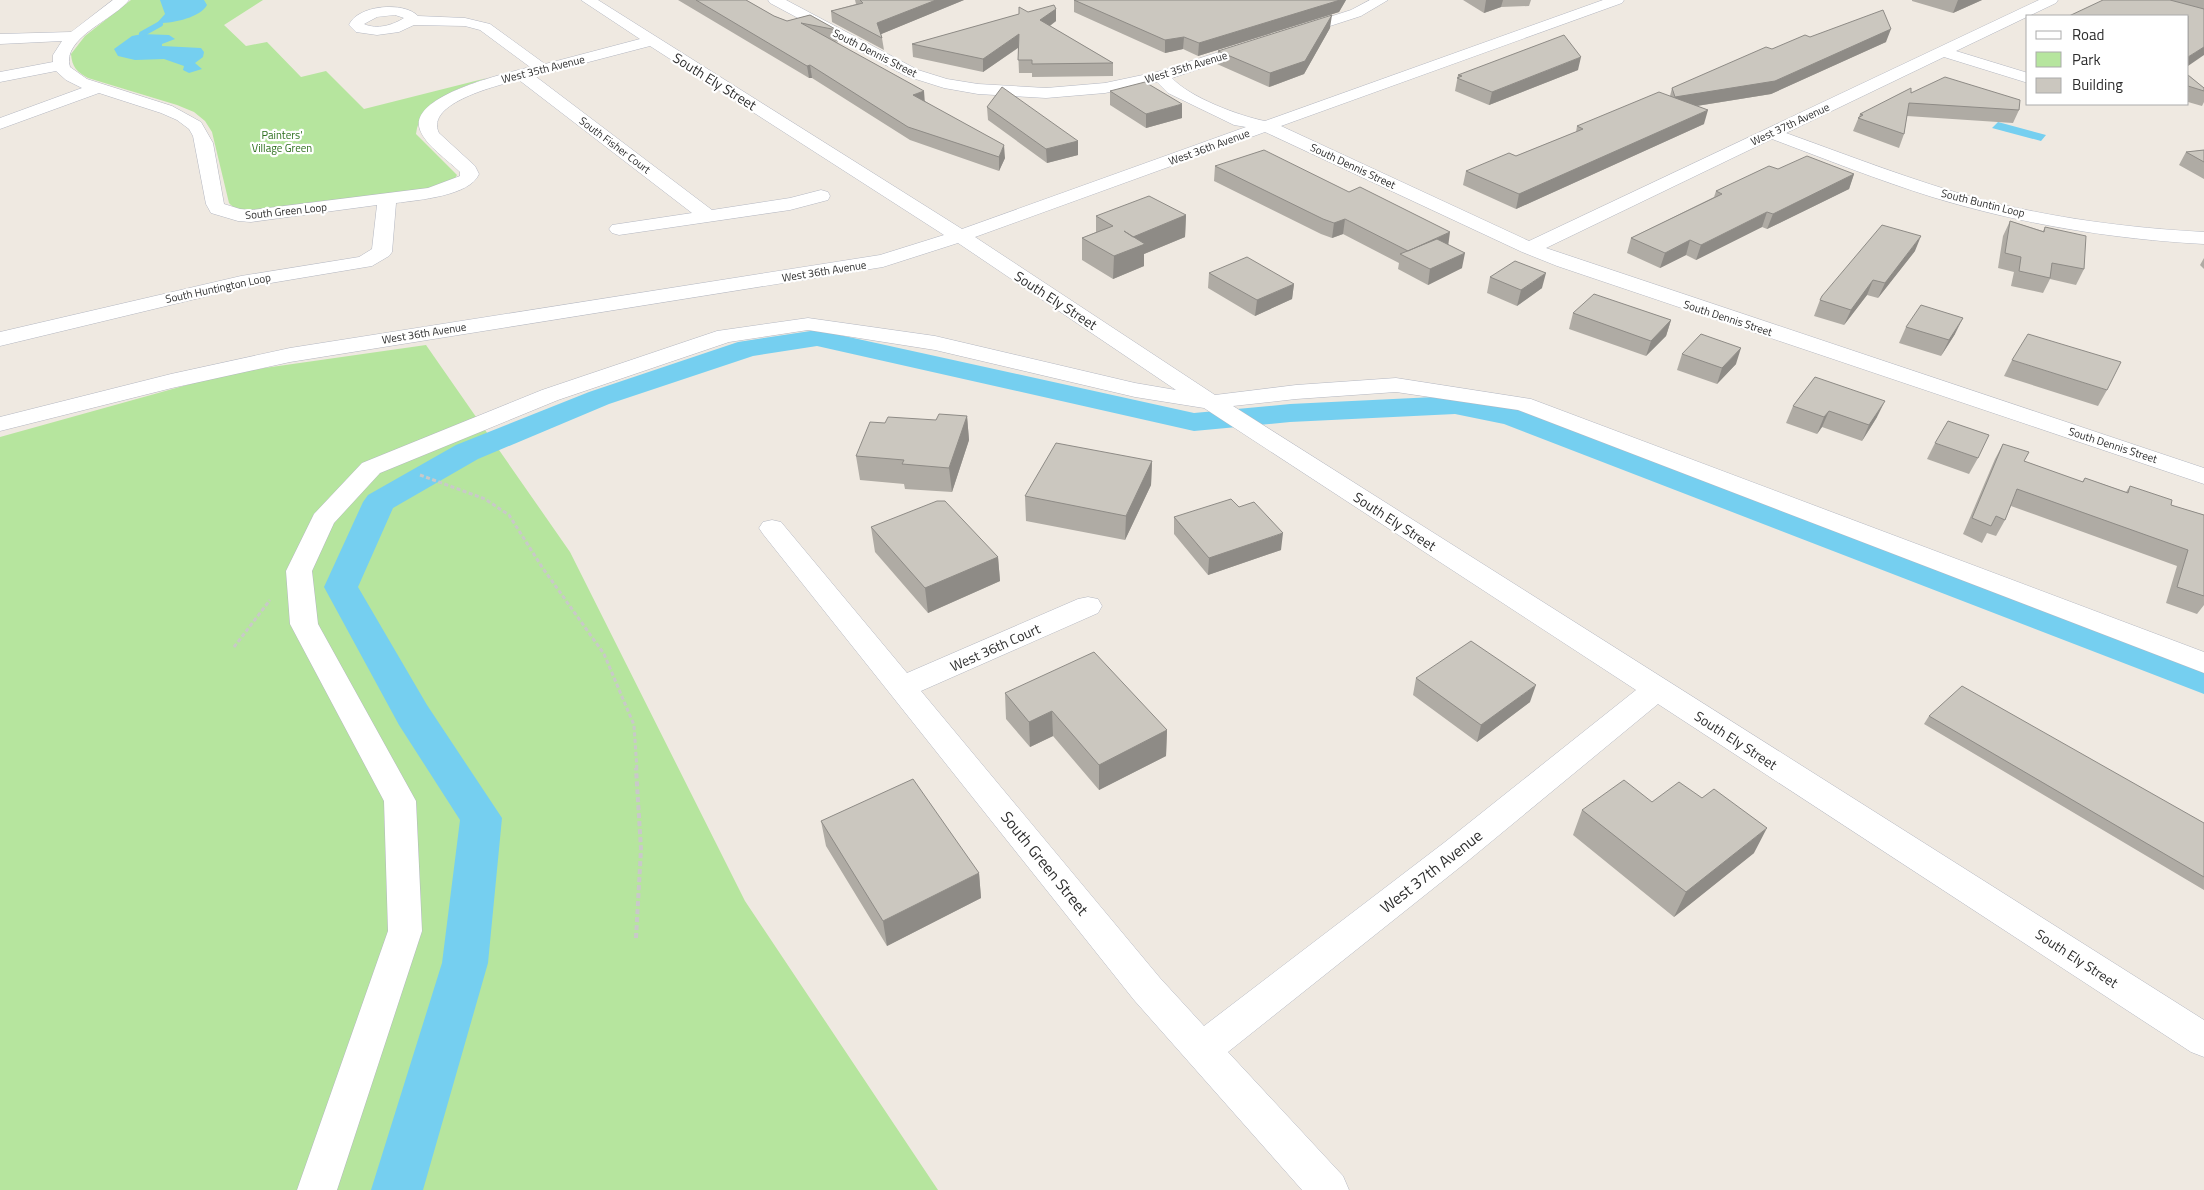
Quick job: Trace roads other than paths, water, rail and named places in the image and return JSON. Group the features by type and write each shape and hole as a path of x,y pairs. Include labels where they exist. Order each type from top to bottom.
{"street":[{"path":"0,76 60,65 61,56 74,36 122,0"},
{"name":"South Ely Street","path":"588,0 960,236 1228,413 2204,1040"},
{"path":"779,2 800,0"},
{"path":"1282,37 1356,13 1381,0"},
{"name":"West 36th Avenue","path":"0,424 171,381 272,359 862,266 903,256 1617,0"},
{"name":"West 37th Avenue","path":"1529,248 2051,0"},
{"name":"South Dennis Street","path":"779,2 912,73 1009,99"},
{"path":"410,20 465,22 485,27 542,69"},
{"path":"0,39 74,36"},
{"name":"West 35th Avenue","path":"439,106 470,89 652,41"},
{"name":"West 35th Avenue","path":"1009,99 1114,87 1161,76 1263,43"},
{"path":"1941,51 2026,77"},
{"name":"South Green Loop","path":"60,65 68,74 97,88 174,111 196,126 202,136 215,204 218,209 228,213 251,216 387,199 445,189 468,179 470,174 468,170 432,136 428,128 428,120 439,106"},
{"name":"South Fisher Court","path":"522,74 708,216"},
{"name":"South Dennis Street","path":"1161,76 1174,90 1240,121 1266,126 1529,248 1605,276 2204,476"},
{"path":"0,124 97,88"},
{"name":"South Buntin Loop","path":"1771,133 1909,183 1980,204 2107,230 2204,238"},
{"path":"619,229 790,204 821,196"},
{"name":"South Huntington Loop","path":"0,339 241,282 365,262 382,252 387,199"},
{"path":"317,1190 405,931 400,801 304,624 299,571 323,520 371,468 550,395 725,336 808,324 935,343 1041,366 1228,413 1296,392 1396,385 1523,404 2204,663"},
{"name":"South Green Street","path":"772,528 1147,989 1329,1190"},
{"name":"West 36th Court","path":"902,687 1088,606"},
{"name":"West 37th Avenue","path":"1203,1049 1457,851 1657,689"}],"water":[{"path":"160,0 204,0 207,5 192,17 157,23 165,14"},
{"path":"142,34 169,35 175,39 162,44 162,46 201,48 204,52 203,57 195,63 202,69 189,73 183,70 184,66 164,59 135,60 118,56 114,49 132,36"},
{"path":"1998,122 2046,135 2041,141 1992,128"}],"waterway":[{"path":"142,34 160,24"},
{"path":"397,1190 465,963 481,818 413,715 341,587 379,502 467,452 599,398 748,348 817,338 1194,422 1290,413 1455,405 1512,416 2204,681"}],"park label":[{"name":"Painters' Village Green","path":"282,141"}]}
